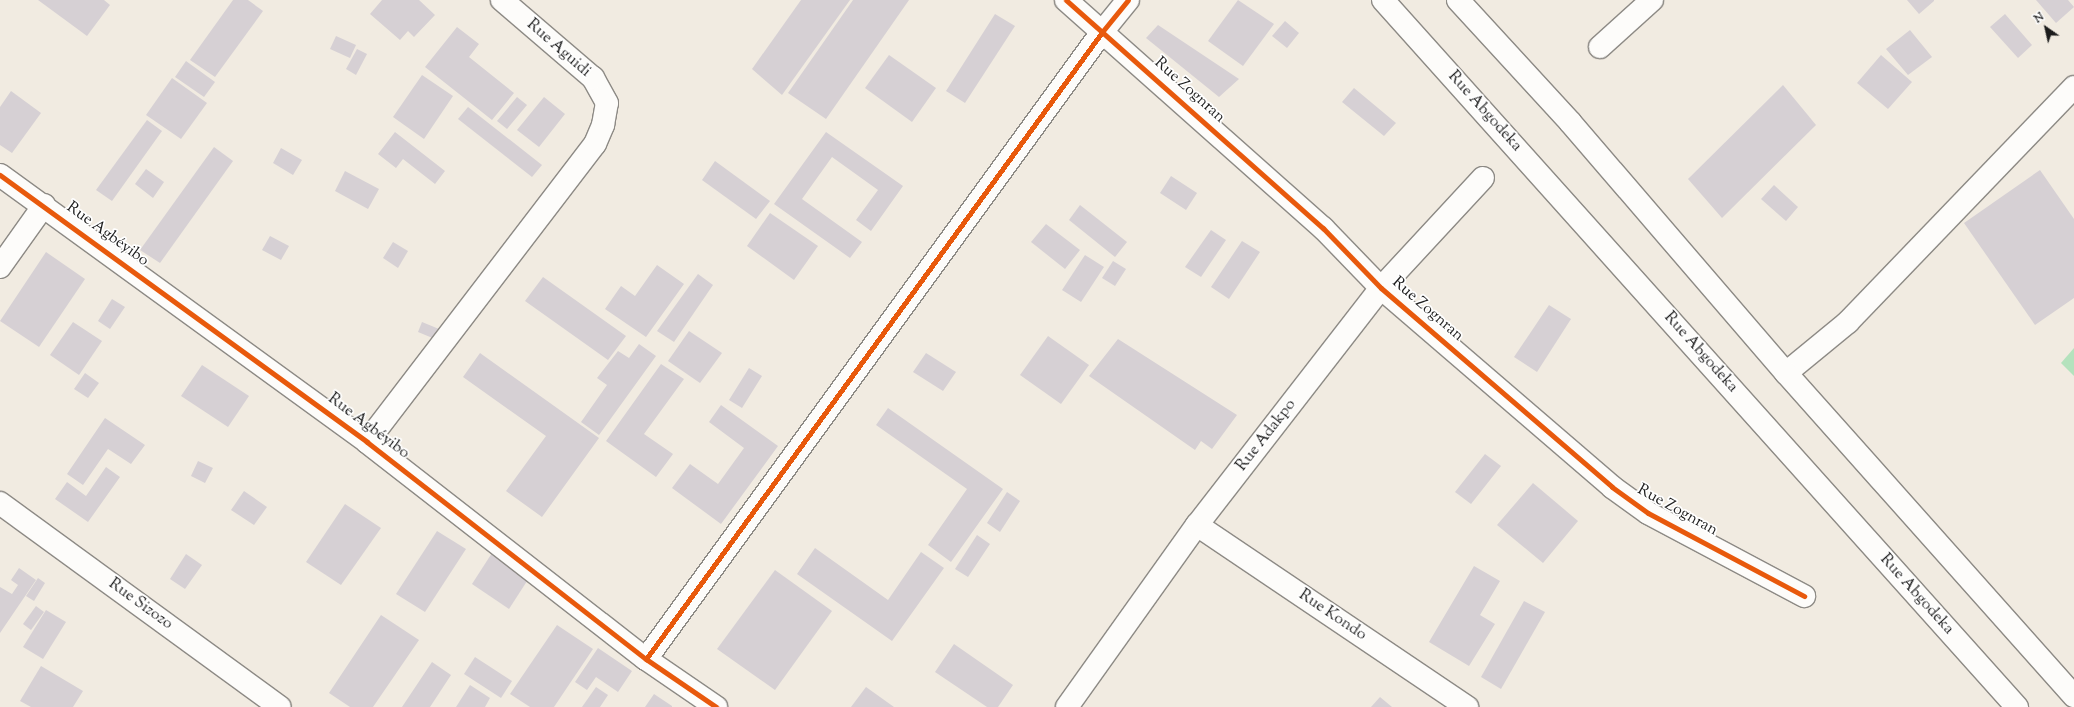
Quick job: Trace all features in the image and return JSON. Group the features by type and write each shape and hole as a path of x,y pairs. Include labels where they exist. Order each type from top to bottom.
{"street":[{"name":"Rue Aguidi","path":"367,442 594,144 603,125 607,103 593,78 502,0"},
{"name":"Rue Zognran","path":"1066,0 1323,228 1381,288 1612,487 1648,513 1804,596"},
{"path":"646,658 1102,32 1128,0"},
{"name":"Rue Abgodeka","path":"1383,0 2017,707"},
{"path":"1458,0 1570,122 1786,373 2074,696"},
{"path":"1600,48 1652,0"},
{"path":"1786,373 1848,322 2074,87"},
{"name":"Rue Agbéyibo","path":"0,175 367,442 646,658 692,700 716,707"},
{"name":"Rue Adakpo","path":"1067,707 1197,525 1381,288 1483,178"},
{"path":"0,266 44,206"},
{"name":"Rue Sizozo","path":"0,503 280,707"},
{"name":"Rue Kondo","path":"1197,525 1467,707"}],"green space":[{"path":"2074,348 2074,376 2061,363"}],"building":[{"path":"38,0 104,0 110,5 87,36"},
{"path":"233,0 248,0 263,11 215,77 190,60"},
{"path":"382,0 419,0 435,15 414,37 408,31 400,40 370,14"},
{"path":"801,0 850,0 782,95 752,69"},
{"path":"853,0 909,0 826,119 788,93"},
{"path":"1238,0 1274,24 1243,66 1208,41"},
{"path":"1907,0 1934,0 1934,1 1919,14"},
{"path":"2036,0 2068,0 2074,7 2056,23"},
{"path":"995,14 1015,26 965,103 946,91"},
{"path":"2005,14 2032,45 2018,58 1990,27"},
{"path":"1285,21 1299,33 1287,48 1272,36"},
{"path":"1158,25 1239,79 1219,97 1146,38"},
{"path":"457,27 479,44 469,57 514,93 492,120 425,67"},
{"path":"1910,30 1932,57 1908,75 1886,49"},
{"path":"336,36 356,45 350,58 330,49"},
{"path":"357,49 367,54 356,75 346,69"},
{"path":"889,55 936,88 912,122 865,88"},
{"path":"1881,55 1912,82 1888,109 1857,83"},
{"path":"186,61 215,82 204,97 175,77"},
{"path":"422,75 453,96 424,139 393,117"},
{"path":"172,78 207,103 181,139 146,115"},
{"path":"1783,85 1816,125 1722,218 1688,179"},
{"path":"1354,88 1396,123 1384,136 1342,102"},
{"path":"11,91 41,113 12,153 0,145 0,107"},
{"path":"517,97 527,105 507,129 497,121"},
{"path":"544,97 565,114 539,147 517,130"},
{"path":"468,107 542,165 532,177 458,119"},
{"path":"147,120 162,131 112,201 96,190"},
{"path":"395,132 445,171 435,184 403,159 396,168 378,154"},
{"path":"826,132 903,186 871,231 856,220 878,190 832,157 802,199 862,242 850,258 774,204"},
{"path":"214,147 233,161 160,263 140,250"},
{"path":"281,148 302,160 293,175 273,163"},
{"path":"715,161 770,201 756,219 702,180"},
{"path":"146,169 164,182 153,198 135,184"},
{"path":"2040,170 2074,219 2074,298 2035,325 1964,223"},
{"path":"345,171 379,189 368,209 335,191"},
{"path":"1171,176 1197,193 1186,210 1160,193"},
{"path":"1774,185 1798,207 1786,221 1761,199"},
{"path":"1080,205 1127,242 1115,257 1069,220"},
{"path":"770,213 818,246 794,280 747,246"},
{"path":"1046,224 1080,250 1065,269 1031,242"},
{"path":"1211,230 1226,240 1201,277 1185,267"},
{"path":"270,236 289,246 281,260 262,250"},
{"path":"1242,241 1260,252 1229,299 1211,287"},
{"path":"393,242 408,251 398,268 383,258"},
{"path":"46,252 85,279 39,347 0,321"},
{"path":"1085,255 1104,267 1081,302 1062,290"},
{"path":"1113,261 1126,269 1115,286 1102,278"},
{"path":"657,265 684,284 646,337 605,309 621,286 635,296"},
{"path":"698,274 713,285 674,342 657,331"},
{"path":"543,277 626,336 608,360 525,301"},
{"path":"112,299 125,307 110,329 98,321"},
{"path":"1549,305 1571,319 1537,372 1514,357"},
{"path":"73,322 102,341 79,375 50,355"},
{"path":"422,322 439,329 435,339 418,332"},
{"path":"689,331 722,353 700,383 668,361"},
{"path":"1048,336 1089,365 1061,404 1020,375"},
{"path":"1118,339 1237,415 1212,449 1201,441 1195,450 1089,376"},
{"path":"639,344 656,356 599,435 581,422 607,385 597,378 618,351 629,358"},
{"path":"480,353 599,438 542,517 506,491 546,436 463,377"},
{"path":"926,353 956,372 943,391 913,372"},
{"path":"661,364 684,379 644,434 673,454 656,477 606,441"},
{"path":"202,365 249,396 228,427 181,396"},
{"path":"749,368 762,376 742,408 729,400"},
{"path":"85,373 99,383 88,398 74,389"},
{"path":"721,405 778,446 721,524 672,488 690,464 718,484 744,448 709,422"},
{"path":"888,408 1003,489 951,562 928,545 967,489 876,425"},
{"path":"105,418 145,445 131,464 108,449 83,485 67,474"},
{"path":"1485,454 1501,466 1471,504 1455,492"},
{"path":"198,461 213,468 205,483 191,476"},
{"path":"106,467 120,477 88,522 55,499 67,482 86,496"},
{"path":"1533,483 1578,521 1543,563 1497,525"},
{"path":"244,491 267,507 254,525 231,510"},
{"path":"1007,492 1020,501 1000,532 987,523"},
{"path":"345,504 381,528 341,585 306,562"},
{"path":"437,531 466,549 425,612 396,594"},
{"path":"977,535 990,544 968,577 955,569"},
{"path":"815,548 888,600 921,552 944,568 892,641 797,574"},
{"path":"492,553 529,578 509,609 472,584"},
{"path":"186,554 202,565 185,589 170,579"},
{"path":"1474,566 1500,581 1480,615 1495,624 1469,666 1429,642"},
{"path":"19,568 36,580 0,633 0,587 12,594 18,585 11,580"},
{"path":"775,570 832,611 775,690 717,649"},
{"path":"38,578 45,583 34,601 26,596"},
{"path":"1524,601 1545,612 1501,689 1481,677"},
{"path":"36,606 44,612 31,630 23,624"},
{"path":"46,610 66,622 43,659 23,647"},
{"path":"381,615 419,640 373,707 350,707 329,693"},
{"path":"557,625 593,649 554,707 530,707 510,694"},
{"path":"954,644 1013,685 998,707 987,707 935,672"},
{"path":"598,648 632,671 618,692 596,677 587,690 575,682"},
{"path":"475,657 512,681 501,698 464,674"},
{"path":"432,662 451,675 430,707 402,707"},
{"path":"41,666 83,691 73,707 31,707 20,701"},
{"path":"470,685 490,698 485,707 456,707"},
{"path":"596,687 608,695 600,707 582,707"},
{"path":"866,687 894,707 851,707"},
{"path":"654,694 672,706 672,707 645,707"},
{"path":"1380,697 1392,707 1371,707"}],"cycle path":[{"path":"1066,0 1323,228 1381,288 1612,487 1648,513 1804,596"},
{"path":"646,659 1102,32 1128,0"},
{"path":"0,175 367,442 646,659 716,707"}]}
